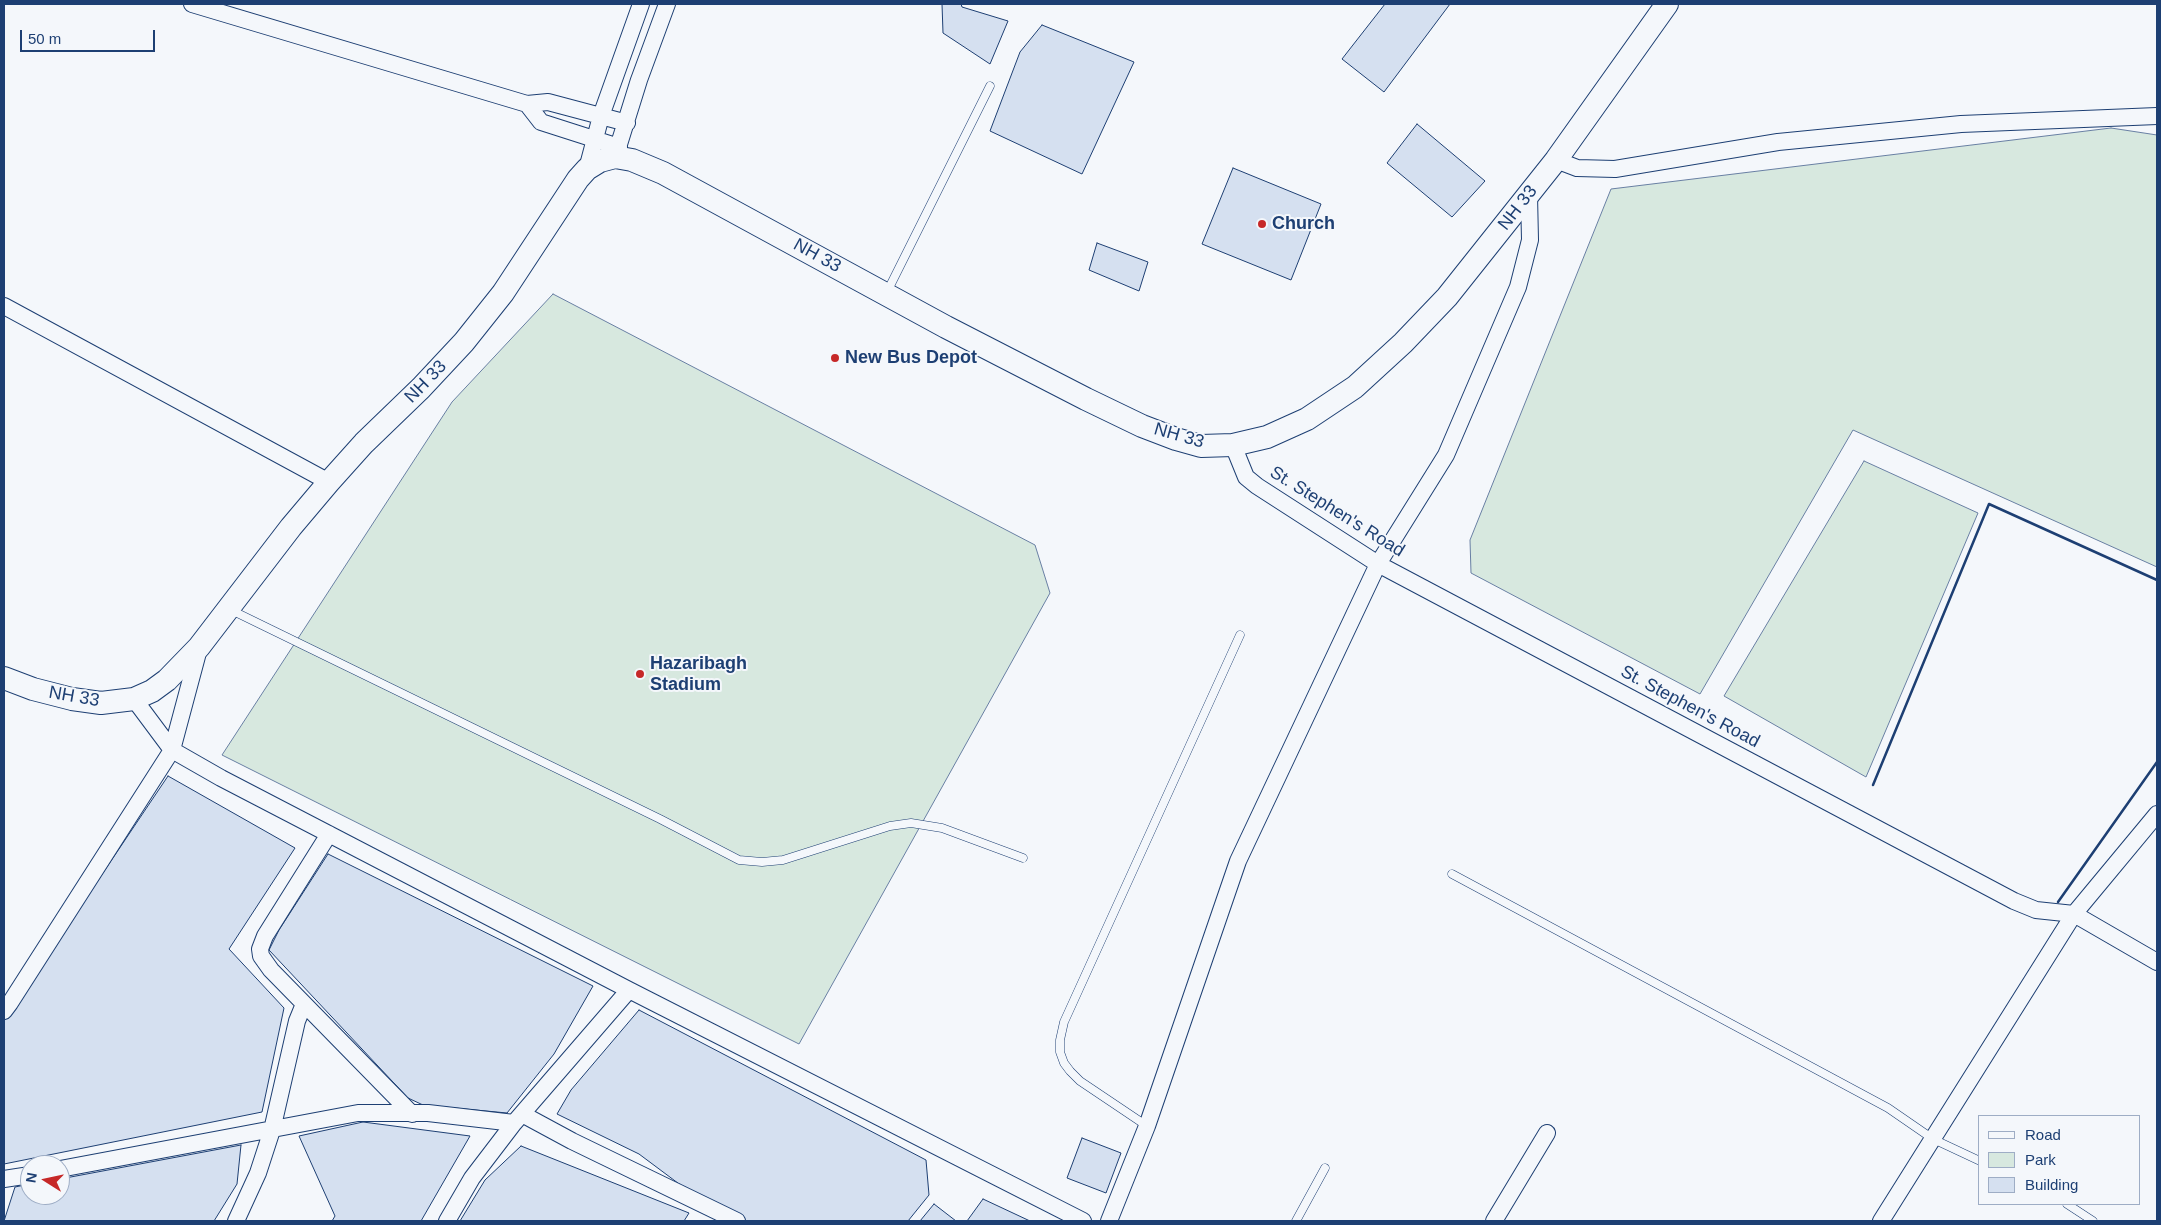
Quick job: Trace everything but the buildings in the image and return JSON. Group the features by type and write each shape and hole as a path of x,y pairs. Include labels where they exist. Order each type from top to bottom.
{"main road":[{"name":"NH 33","path":"4,678 32,689 72,699 101,703 134,699 152,691 167,680 200,647 291,527 329,482 364,443 421,388 464,342 503,293 537,244 565,196 587,169 617,152 663,173 886,294 1086,399 1142,426 1201,446 1233,446 1267,437 1307,419 1355,387 1403,343 1448,296 1529,195 1667,4"}],"street":[{"path":"192,4 527,104 548,102 627,123"},
{"path":"587,169 601,116 641,4"},
{"path":"527,104 541,122 594,139 617,152 639,80 667,4"},
{"path":"1556,160 1577,168 1615,169 1778,142 1961,124 2157,116"},
{"path":"1109,1221 1147,1126 1238,861 1378,564 1446,455 1518,287 1530,240 1529,195"},
{"path":"4,306 329,482"},
{"name":"St. Stephen's Road","path":"1233,446 1246,477 1257,486 1378,564 2014,901 2036,910 2074,914 2157,962"},
{"path":"4,1011 172,750 200,647"},
{"path":"134,699 172,750 630,990 1083,1221"},
{"path":"1881,1221 2074,914 2157,814"},
{"path":"330,834 265,936 260,949 265,962 412,1114"},
{"path":"447,1221 472,1178 518,1119 630,990"},
{"path":"236,1221 258,1173 272,1130 296,1021 304,1004"},
{"path":"70,1167 358,1113 428,1113 518,1119 572,1141 710,1216 737,1221"},
{"path":"1494,1221 1547,1133"},
{"path":"4,1181 20,1177"}],"lane":[{"path":"886,294 990,86"},
{"path":"229,609 739,860 762,862 783,860 890,826 910,823 942,828 1023,858"},
{"path":"1147,1126 1080,1081 1064,1063 1060,1052 1060,1040 1064,1022 1240,635"},
{"path":"1452,874 1888,1108 1933,1139 1978,1160"},
{"path":"1296,1221 1325,1168"},
{"path":"2069,1205 2093,1221"}],"green space":[{"path":"2111,128 2157,135 2157,567 1853,430 1700,694 1471,573 1470,540 1611,189"},
{"name":"Hazaribagh Stadium","path":"553,294 1035,545 1050,593 799,1044 222,755 452,402"},
{"path":"1864,461 1978,513 1866,777 1724,696"}],"wall":[{"path":"1873,785 1989,504 2157,580"},
{"path":"2058,902 2157,762"}],"place":[{"name":"Church","path":"1262,224"},
{"name":"New Bus Depot","path":"835,358"},
{"name":"Hazaribagh Stadium","path":"640,674"}]}
